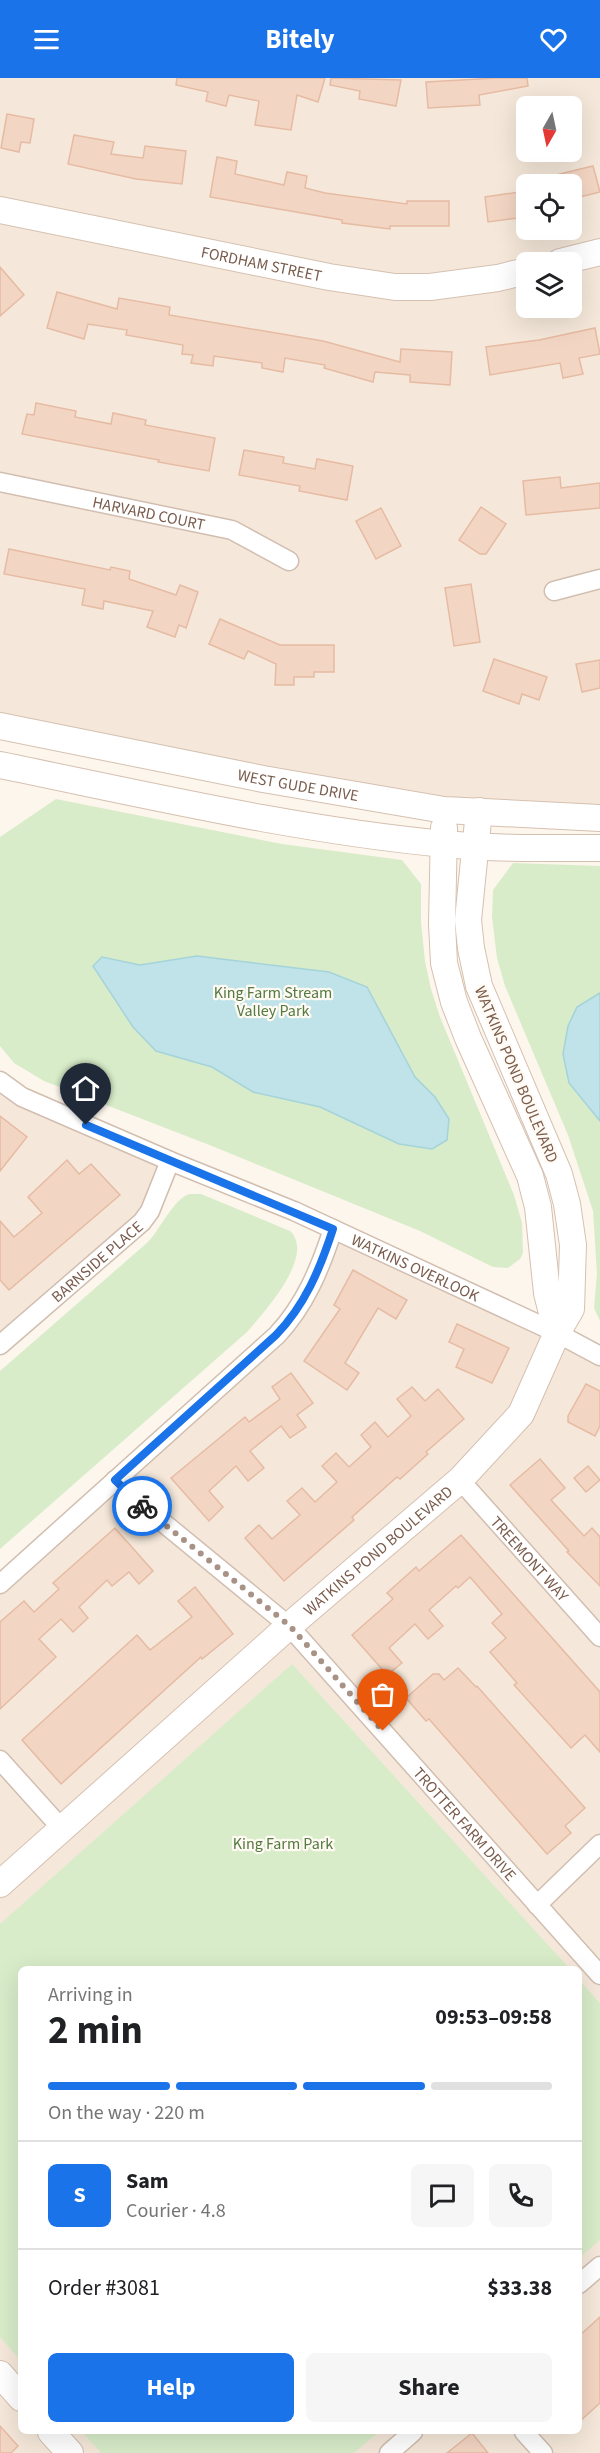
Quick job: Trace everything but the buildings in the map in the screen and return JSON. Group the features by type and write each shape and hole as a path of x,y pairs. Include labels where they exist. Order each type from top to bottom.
{"street":[{"name":"FORDHAM STREET","path":"0,210 317,274 395,287 430,287 516,274"},
{"path":"582,256 600,252"},
{"name":"HARVARD COURT","path":"0,482 232,530 289,561"},
{"path":"554,591 600,579"},
{"name":"WEST GUDE DRIVE","path":"0,726 263,779 444,810 600,818"},
{"path":"0,765 283,822 444,844 600,848"},
{"name":"WATKINS POND BOULEVARD","path":"444,810 442,924 444,963 454,1002 468,1038 530,1176 538,1207 547,1293 557,1333"},
{"name":"WATKINS POND BOULEVARD","path":"0,1884 290,1626 460,1480 521,1414 557,1333 571,1309 573,1245 567,1204 559,1174 479,986 471,948 468,920 479,811"},
{"name":"WATKINS OVERLOOK","path":"0,1081 22,1097 333,1229 557,1333 600,1356"},
{"name":"BARNSIDE PLACE","path":"0,1345 142,1222 150,1211 170,1161"},
{"path":"0,1584 292,1319 306,1296 323,1259 333,1229"},
{"name":"TROTTER FARM DRIVE","path":"115,1480 132,1497 290,1626 600,1975"},
{"name":"TREEMONT WAY","path":"460,1480 600,1637"},
{"path":"0,1760 63,1830"},
{"path":"537,1905 600,1845"},
{"path":"582,2281 600,2266"},
{"path":"0,2374 18,2395"},
{"path":"53,2434 70,2453"},
{"path":"388,2453 411,2434"},
{"path":"526,2434 543,2453"}],"shaded area":[{"path":"0,78 600,78 600,818 506,812 0,726"},
{"path":"0,1081 170,1161 150,1211 0,1345"},
{"path":"333,1229 600,1356 600,2453 0,2453 0,1584 277,1335"}],"green space":[{"name":"King Farm Stream Valley Park","path":"56,799 282,844 402,860 421,884 421,922 425,961 440,1017 514,1195 522,1223 523,1253 520,1259 508,1268 493,1267 420,1231 212,1146 44,1081 14,1063 0,1046 0,837"},
{"path":"513,863 600,866 600,1321 594,1308 597,1274 593,1211 568,1135 505,986 497,958 492,917 493,890"},
{"path":"189,1194 201,1194 290,1231 296,1242 297,1255 285,1283 247,1332 0,1549 0,1371 148,1242 172,1208"},
{"name":"King Farm Park","path":"292,1664 567,1966 18,1966 18,2358 0,2337 0,1924"},
{"path":"582,1983 600,2003 600,2240 582,2255"},
{"path":"84,2434 377,2434 354,2453 101,2453"}],"water":[{"path":"197,956 329,972 367,987 415,1077 435,1097 449,1119 447,1140 432,1149 399,1144 320,1107 253,1092 212,1067 156,1051 133,1027 93,966 102,957 140,965"},
{"path":"600,993 600,1121 569,1083 563,1054 568,1026 577,1007"}],"way so far":[{"path":"142,1506 290,1626 383,1731"}],"route":[{"path":"86,1125 333,1229 323,1259 306,1296 292,1319 115,1480 142,1506"}]}
